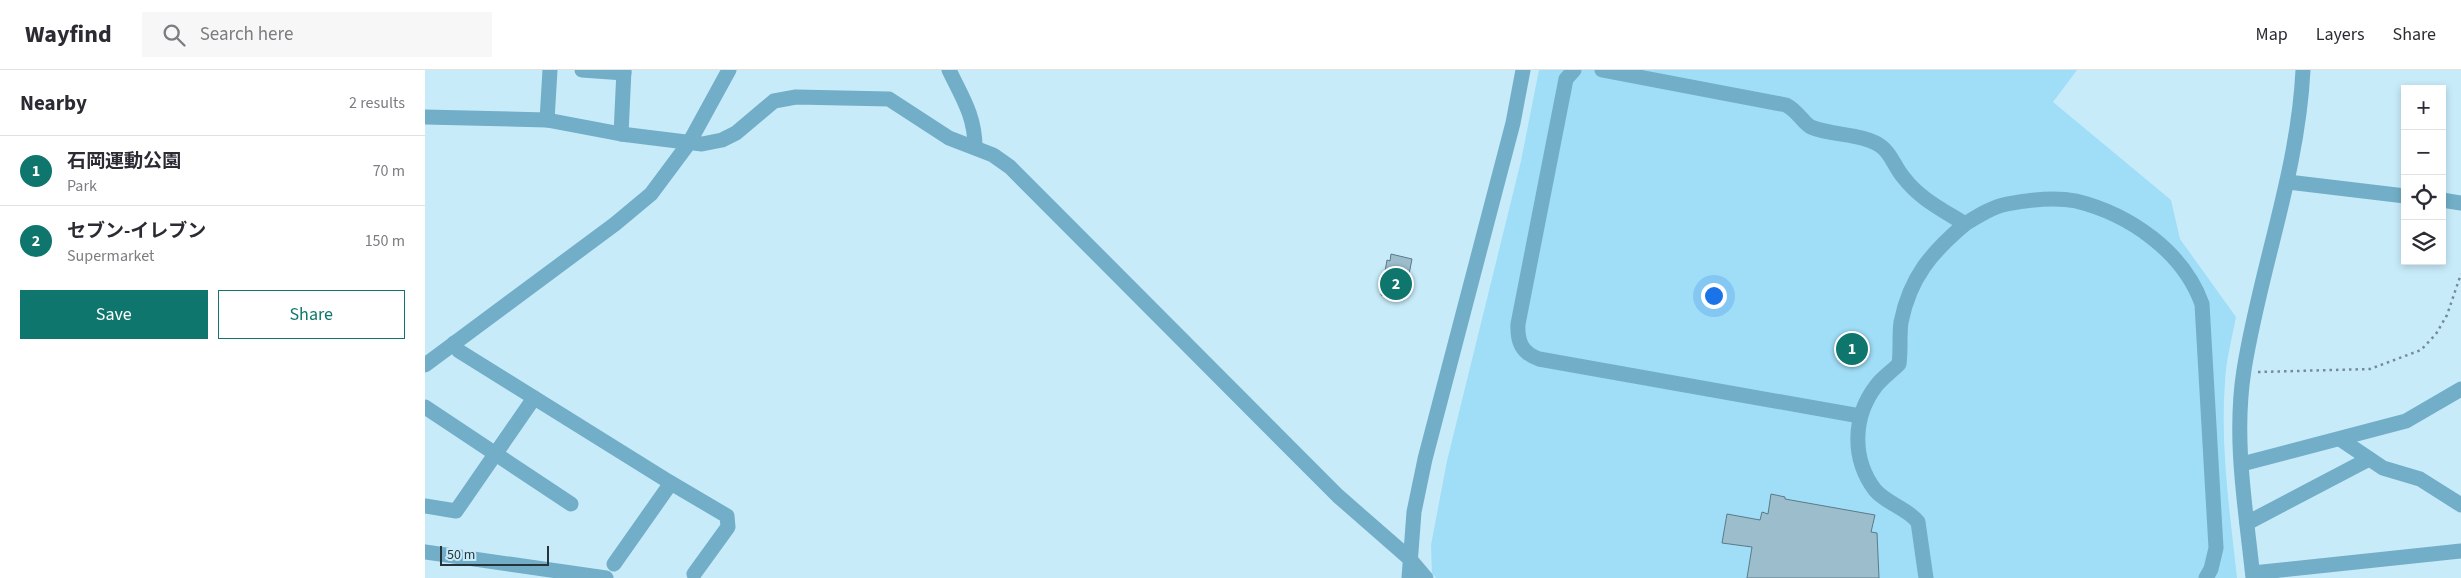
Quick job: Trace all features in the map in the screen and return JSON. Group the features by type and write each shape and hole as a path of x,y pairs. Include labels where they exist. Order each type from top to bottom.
{"street":[{"path":"547,120 550,70"},
{"path":"581,70 624,72 621,134"},
{"path":"425,365 615,224 651,194 689,143 729,70"},
{"path":"949,70 972,116 975,127 975,147"},
{"path":"1409,578 1409,558 1415,512 1425,459 1513,123 1523,70"},
{"path":"1574,70 1566,79 1518,324 1519,344 1525,351 1539,359 1859,416"},
{"path":"1602,70 1786,105 1796,110 1808,126 1875,142 1887,152 1903,177 1927,201 1965,224"},
{"path":"2303,70 2301,102 2288,182 2243,372 2240,422 2242,464 2253,576 2461,551"},
{"path":"425,117 547,120 621,134 702,144 722,140 746,125 774,101 796,97 889,99 949,138 993,155 1020,177 1338,496 1409,558 1426,578"},
{"path":"2288,182 2401,196"},
{"path":"1925,578 1918,522 1912,514 1886,500 1875,489 1862,465 1857,437 1859,416 1877,384 1899,364 1901,322 1920,270 1933,253 1965,224 2005,204 2051,199 2074,201 2117,215 2137,227 2156,241 2188,275 2202,304 2216,548 2211,569 2206,578"},
{"path":"2446,201 2461,203"},
{"path":"454,343 459,350 534,398 727,516 728,527 694,574"},
{"path":"2242,464 2406,421 2461,389"},
{"path":"425,506 456,510 534,398"},
{"path":"425,407 571,504"},
{"path":"2340,439 2383,468 2420,479 2461,505"},
{"path":"2247,523 2369,459"},
{"path":"614,564 671,483"},
{"path":"425,552 606,578"}],"path":[{"path":"2243,372 2370,369 2421,350 2436,334 2443,322 2461,274"}],"shaded area":[{"path":"1539,70 2077,70 2053,102 2171,200 2180,239 2236,317 2226,374 2224,431 2237,578 1436,578 1432,574 1431,545 1447,461 1521,161"}],"building":[{"path":"1391,254 1412,259 1404,300 1381,295 1387,260 1390,261"},
{"path":"1771,494 1785,497 1785,499 1875,515 1871,532 1877,533 1879,578 1747,578 1752,547 1722,543 1727,514 1760,520 1762,512 1768,514"}],"place":[{"name":"セブン-イレブン","path":"1396,284"},
{"name":"石岡運動公園","path":"1852,349"}]}
